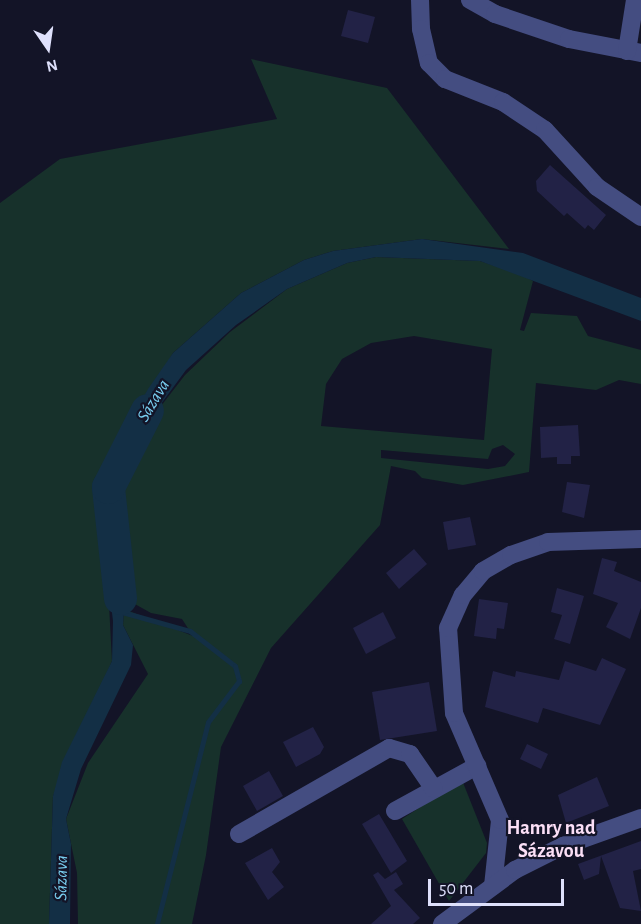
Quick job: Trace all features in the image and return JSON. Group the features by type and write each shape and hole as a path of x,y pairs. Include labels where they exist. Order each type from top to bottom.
{"street":[{"path":"420,0 421,29 429,63 445,79 503,102 545,130 597,187 641,217"},
{"path":"470,0 495,14 569,39 634,52 635,0"},
{"path":"493,886 500,820 454,713 448,661 448,628 463,595 483,571 511,555 548,542 641,539"},
{"path":"239,834 389,748 410,754 434,789"},
{"path":"395,811 477,766"},
{"path":"442,924 493,886 562,846 641,818"}],"green space":[{"path":"251,59 387,88 509,249 422,239 333,251 304,260 241,293 173,353 102,471 112,661 53,796 49,924 0,924 0,203 60,159 277,119"},
{"path":"376,257 480,261 522,275 533,281 520,330 524,331 531,313 577,316 588,336 641,350 641,384 619,380 596,390 536,383 529,472 463,485 422,478 415,471 391,466 380,525 271,648 221,747 206,855 192,924 78,924 77,873 66,819 88,763 148,674 123,625 124,609 193,636 182,619 151,613 133,603 112,543 108,495 116,464 185,375 230,332 287,289 347,263","holes":["414,336 492,349 484,440 321,426 326,384 342,359 371,343","503,445 515,454 505,466 488,469 381,458 381,450 488,459 492,449"]},
{"path":"462,780 487,843 486,853 449,901 402,819"}],"water":[{"path":"422,239 523,253 641,298 641,321 480,261 376,257 347,263 287,289 236,325 186,370 116,465 108,495 112,543 127,589 130,611 124,610 123,625 133,645 131,665 81,769 66,819 71,844 70,924 49,924 53,796 62,762 112,661 113,621 97,490 102,471 148,389 173,353 241,293 304,260 333,251"}],"building":[{"path":"348,10 375,17 368,43 341,36"},
{"path":"550,165 606,215 594,230 588,225 585,229 567,213 564,216 537,191 536,181"},
{"path":"578,425 580,456 571,456 571,464 557,464 557,457 541,458 540,427"},
{"path":"567,482 590,485 584,518 562,512"},
{"path":"470,517 476,545 448,550 443,522"},
{"path":"414,549 427,564 399,589 386,573"},
{"path":"602,558 617,562 614,571 641,582 641,608 630,639 606,627 618,603 593,594"},
{"path":"557,588 584,596 570,644 554,639 562,615 551,612"},
{"path":"479,599 508,603 504,629 497,628 496,639 474,636"},
{"path":"383,612 396,638 366,654 353,628"},
{"path":"602,658 626,669 600,725 543,708 538,723 485,707 493,671 515,677 516,671 559,680 565,661 596,671"},
{"path":"429,682 437,731 380,740 372,692"},
{"path":"313,727 324,747 320,754 296,767 283,742"},
{"path":"527,744 548,754 541,769 520,759"},
{"path":"269,771 283,796 257,811 243,786"},
{"path":"597,777 609,806 566,823 558,795"},
{"path":"379,814 407,861 391,873 362,824"},
{"path":"641,841 641,869 633,871 641,911 620,908 601,856 599,874 584,880 578,864"},
{"path":"272,848 280,862 272,872 284,887 268,900 245,863"},
{"path":"378,872 385,879 396,872 403,884 394,890 420,918 413,924 371,924 391,906 373,875"}],"waterway":[{"name":"Sázava","path":"120,598 108,487 147,410"},
{"path":"122,612 190,631 235,666 239,681 208,722 157,924"}],"district":[{"name":"Hamry nad Sázavou","path":"551,840"}]}
